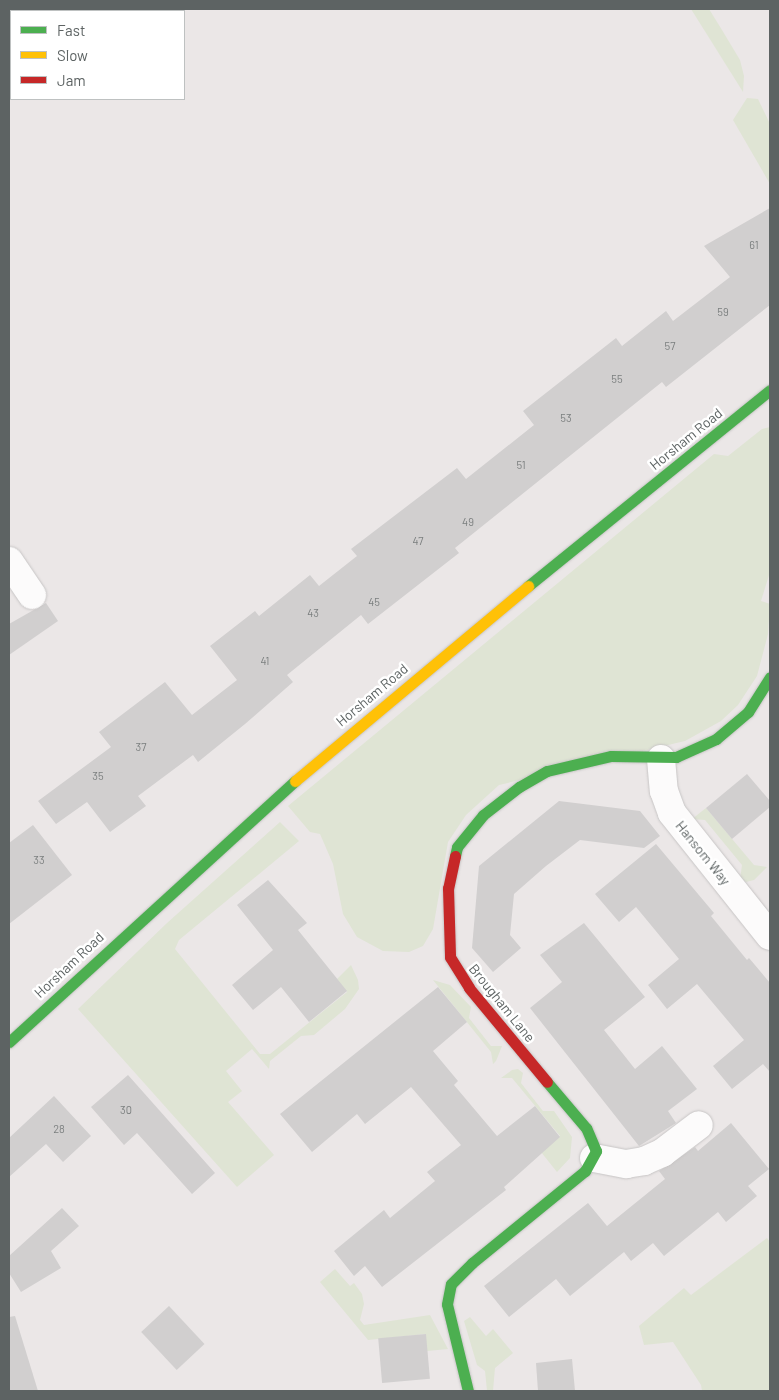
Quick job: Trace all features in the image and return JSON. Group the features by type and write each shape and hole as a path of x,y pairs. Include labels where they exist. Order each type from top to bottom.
{"street":[{"name":"Horsham Road","path":"9,1042 264,808 409,683 770,390"},
{"path":"9,561 32,595"},
{"name":"Brougham Lane","path":"594,1158 595,1144 586,1128 454,968 447,939 450,872 458,848 471,827 504,797 532,778 564,765 611,756 661,759 697,749 732,728 748,712 770,677"},
{"name":"Hansom Way","path":"661,759 664,791 672,813 770,936"},
{"path":"468,1391 462,1357 450,1322 449,1289 472,1263 585,1171 594,1158 626,1164 644,1161 662,1153 699,1125"}],"green space":[{"path":"691,9 709,9 740,60 744,76 743,92"},
{"path":"747,98 758,99 770,124 770,184 733,120"},
{"path":"770,427 770,572 761,601 770,604 768,634 757,676 738,705 721,721 685,741 499,785 466,815 448,842 433,929 423,946 409,952 383,951 357,937 343,914 333,864 320,834 310,832 288,806 714,454 728,456 762,429"},
{"path":"706,808 754,865 767,867 754,880 746,882 740,879 742,865 705,820 692,819"},
{"path":"280,822 299,841 179,940 175,949 260,1054 270,1054 347,992 337,979 351,965 358,980 359,989 345,1009 314,1035 301,1036 270,1061 269,1069 252,1049 226,1071 242,1091 228,1102 274,1155 237,1187 78,1009 167,923"},
{"path":"433,980 450,985 471,1007 469,1018 491,1046 502,1046 493,1064 491,1052"},
{"path":"518,1069 523,1073 521,1083 543,1111 554,1111 572,1137 570,1158 557,1172 541,1152 560,1136 512,1078 501,1078 512,1070"},
{"path":"767,1238 770,1242 770,1391 702,1391 701,1385 673,1342 644,1345 639,1326 684,1288 691,1295"},
{"path":"335,1269 350,1286 354,1283 362,1294 364,1304 360,1320 364,1325 430,1315 448,1349 427,1351 425,1334 368,1340 320,1282"},
{"path":"470,1317 486,1336 493,1329 513,1353 495,1368 493,1391 487,1391 485,1371 477,1365 464,1321"}],"building":[{"path":"770,208 770,305 666,387 662,382 455,548 459,553 368,624 361,615 287,675 293,682 245,724 198,762 193,755 138,796 146,806 110,832 87,802 56,824 38,801 111,747 99,732 165,682 192,715 237,680 210,646 255,611 259,616 310,575 319,586 357,556 351,549 457,468 466,479 534,425 523,411 616,338 622,346 666,311 673,321 730,277 704,246"},
{"path":"46,603 58,621 9,655 9,624"},
{"path":"747,774 770,801 770,807 732,839 706,808"},
{"path":"559,801 640,811 660,836 644,848 580,840 546,866 514,894 510,935 521,948 493,972 472,948 479,866"},
{"path":"33,825 72,875 9,924 9,843"},
{"path":"656,844 714,913 711,916 747,960 749,958 770,983 770,1072 763,1064 732,1089 713,1066 744,1040 697,984 667,1009 648,985 679,959 636,907 619,922 595,894"},
{"path":"268,880 307,923 298,930 347,991 309,1022 281,987 253,1010 232,985 273,950 237,905"},
{"path":"584,923 645,997 604,1030 635,1069 662,1046 697,1089 668,1111 676,1123 639,1146 530,1008 562,982 540,955"},
{"path":"438,987 467,1022 433,1051 458,1081 454,1085 497,1136 535,1106 560,1137 504,1187 506,1190 382,1287 365,1266 354,1276 334,1251 384,1210 390,1218 435,1181 427,1172 461,1145 411,1087 365,1124 357,1114 312,1152 280,1114"},
{"path":"128,1075 215,1173 192,1194 137,1133 124,1145 91,1107"},
{"path":"54,1096 91,1136 63,1162 46,1144 9,1177 9,1138"},
{"path":"731,1123 769,1169 748,1186 757,1196 726,1222 718,1212 664,1256 653,1243 631,1261 624,1252 570,1296 556,1279 509,1317 484,1286 588,1203 607,1226 665,1179 659,1171 695,1147 698,1151"},
{"path":"62,1208 79,1226 51,1251 61,1268 21,1292 9,1273 9,1256"},
{"path":"169,1306 204,1344 177,1370 141,1332"},
{"path":"15,1316 38,1391 9,1391 9,1317"},
{"path":"426,1334 430,1379 382,1383 378,1338"},
{"path":"572,1359 575,1391 538,1391 536,1363"}],"traffic: fast":[{"path":"528,586 770,390"},
{"path":"455,856 457,847 483,815 519,787 547,771 611,756 676,757 716,739 748,712 770,677"},
{"path":"9,1042 295,781"},
{"path":"468,1391 447,1304 451,1284 472,1263 585,1171 596,1151 586,1128 547,1082"}],"traffic: slow":[{"path":"295,781 528,586"}],"traffic: jam":[{"path":"455,856 448,888 450,957 469,988 547,1082"}]}
